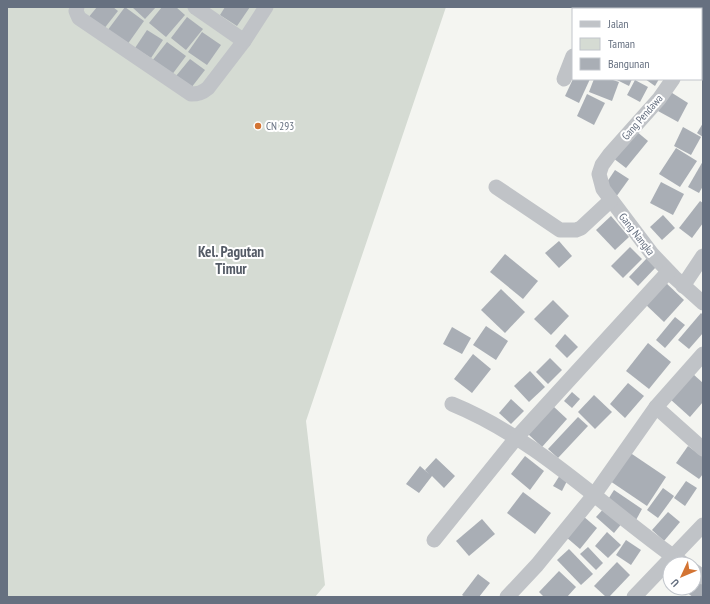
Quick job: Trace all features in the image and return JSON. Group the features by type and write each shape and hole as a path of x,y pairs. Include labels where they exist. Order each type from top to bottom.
{"street":[{"path":"77,7 76,11 79,18 191,94 201,93 208,88 244,41 266,7"},
{"path":"195,7 244,41"},
{"path":"564,79 572,59"},
{"name":"Gang Pendawa","path":"610,154 659,99 672,80"},
{"name":"Gang Nangka","path":"610,154 602,165 599,174 603,190 668,272 703,303"},
{"path":"496,188 560,230 576,230 581,228 611,200"},
{"path":"683,286 703,256"},
{"path":"434,540 518,437 668,272"},
{"path":"507,597 541,560 594,495 656,407 703,354"},
{"path":"452,404 472,412 518,437 673,556"},
{"path":"656,407 703,449"},
{"path":"681,556 703,524"},
{"path":"634,597 662,573"}],"green space":[{"path":"7,7 446,7 306,421 325,585 315,597 7,597"}],"building":[{"path":"97,7 113,7 118,11 103,30 88,18"},
{"path":"125,7 144,21 127,45 107,31"},
{"path":"132,7 156,7 145,19"},
{"path":"162,7 176,7 185,15 166,37 149,23"},
{"path":"225,7 250,7 237,26 220,15"},
{"path":"604,7 629,7 628,8"},
{"path":"680,7 701,7 700,8"},
{"path":"187,17 203,29 186,50 171,38"},
{"path":"147,30 163,40 151,58 135,48"},
{"path":"202,32 221,45 207,65 188,52"},
{"path":"167,42 186,56 171,76 152,61"},
{"path":"190,59 205,70 191,88 176,76"},
{"path":"573,80 590,80 579,103 565,96"},
{"path":"594,80 613,80 619,82 612,101 589,92"},
{"path":"617,80 632,80 629,86"},
{"path":"635,80 648,87 640,102 627,95"},
{"path":"646,80 658,80 655,86"},
{"path":"669,91 688,103 678,122 658,111"},
{"path":"587,94 605,103 594,125 577,116"},
{"path":"703,123 703,137 697,133"},
{"path":"683,127 701,137 691,155 674,146"},
{"path":"636,131 648,141 626,168 613,158"},
{"path":"676,148 697,161 680,187 659,174"},
{"path":"703,161 703,186 699,193 688,187"},
{"path":"615,170 629,179 616,197 603,188"},
{"path":"661,182 684,194 673,215 650,203"},
{"path":"700,201 703,203 703,223 692,238 679,228"},
{"path":"663,215 675,228 662,240 650,227"},
{"path":"611,216 629,237 615,250 596,230"},
{"path":"559,241 572,256 559,268 545,253"},
{"path":"630,247 642,259 623,278 611,266"},
{"path":"505,254 538,281 523,299 490,272"},
{"path":"648,257 657,266 638,286 629,277"},
{"path":"664,281 684,300 664,322 644,303"},
{"path":"501,289 525,312 505,333 481,310"},
{"path":"553,300 569,316 551,335 534,319"},
{"path":"701,313 703,315 703,333 689,349 678,340"},
{"path":"675,317 685,325 665,348 656,340"},
{"path":"486,326 508,341 496,360 473,345"},
{"path":"452,327 471,338 462,354 443,344"},
{"path":"565,334 578,347 567,358 555,346"},
{"path":"648,343 671,362 649,389 626,371"},
{"path":"473,354 491,369 472,393 454,379"},
{"path":"550,358 562,370 548,384 536,372"},
{"path":"530,371 545,387 529,402 514,386"},
{"path":"693,374 703,383 703,402 690,417 670,399"},
{"path":"628,383 644,396 625,418 610,404"},
{"path":"572,392 580,399 572,408 564,401"},
{"path":"594,395 612,412 595,429 578,412"},
{"path":"511,399 524,411 511,424 499,413"},
{"path":"553,406 567,419 542,447 528,434"},
{"path":"578,417 588,426 558,458 548,449"},
{"path":"688,446 703,457 703,474 699,479 676,463"},
{"path":"629,452 666,477 647,506 610,481"},
{"path":"525,456 544,471 530,490 511,474"},
{"path":"436,458 455,476 444,488 432,476 419,493 406,484 420,466 429,474 425,470"},
{"path":"560,475 568,479 562,491 553,486"},
{"path":"686,481 697,488 685,506 674,498"},
{"path":"663,488 674,496 658,518 647,510"},
{"path":"614,490 642,509 636,520 607,501"},
{"path":"523,492 551,513 535,534 507,513"},
{"path":"606,506 623,522 614,533 596,517"},
{"path":"668,512 680,522 664,541 652,530"},
{"path":"583,516 597,528 580,549 566,537"},
{"path":"482,519 495,534 469,556 456,541"},
{"path":"607,532 621,545 608,558 595,546"},
{"path":"626,540 641,550 631,565 616,555"},
{"path":"588,547 603,563 596,570 580,554"},
{"path":"569,549 593,574 581,585 557,560"},
{"path":"617,562 630,575 609,597 606,597 594,586"},
{"path":"559,571 576,587 567,597 544,597 539,592"},
{"path":"478,574 490,583 479,597 465,597 462,595"},
{"path":"702,580 703,581 702,597 692,596 702,596"}],"place":[{"name":"CN 293","path":"258,126"}],"district":[{"name":"Kel. Pagutan Timur","path":"231,260"}]}
